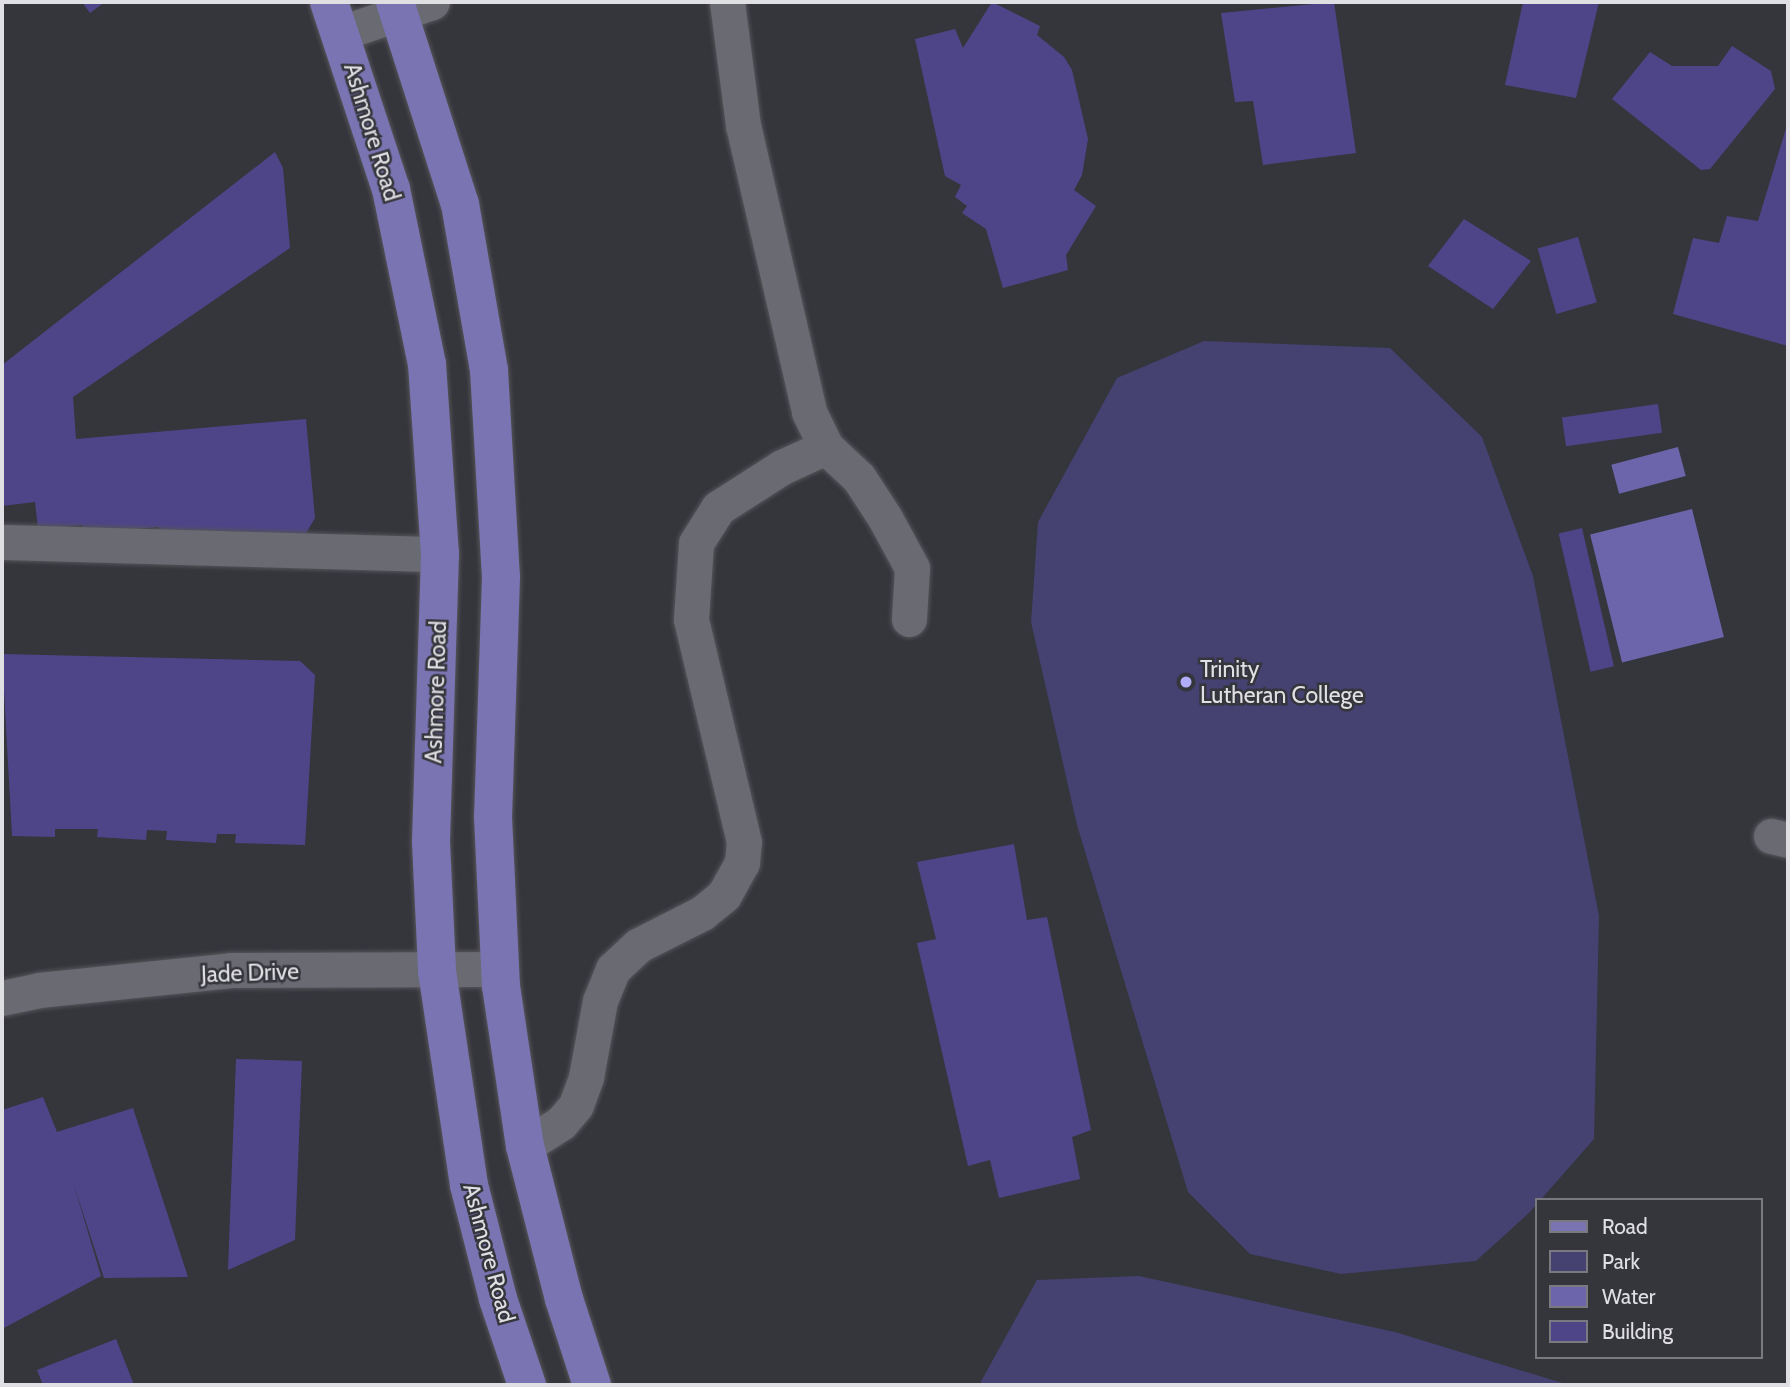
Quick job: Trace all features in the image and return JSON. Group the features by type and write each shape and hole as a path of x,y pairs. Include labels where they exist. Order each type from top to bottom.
{"main road":[{"path":"409,5 460,204 489,370 501,577 493,817 500,969 525,1146 592,1385"},
{"name":"Ashmore Road","path":"335,17 391,189 418,305 427,364 440,554 431,842 437,971 469,1185 498,1299 527,1385"}],"street":[{"path":"727,2 743,125 809,412 826,447 859,478 912,568 909,619"},
{"path":"335,17 409,5"},
{"path":"525,1146 561,1123 576,1105 586,1077 600,1001 613,969 639,945 702,914 723,895 742,863 744,842 691,619 696,543 718,508 782,467 826,447"},
{"path":"2,542 440,554"},
{"name":"Jade Drive","path":"2,998 39,990 231,970 500,969"}],"green space":[{"path":"1204,341 1390,348 1482,437 1533,576 1599,916 1594,1139 1542,1198 1534,1198 1534,1207 1529,1213 1476,1261 1341,1274 1250,1254 1188,1192 1077,825 1031,622 1038,522 1117,378"},
{"path":"1139,1276 1395,1332 1569,1385 979,1385 1037,1280"}],"water":[{"path":"1678,447 1686,476 1619,494 1611,465"},
{"path":"1692,509 1724,637 1622,662 1590,534"}],"building":[{"path":"82,2 105,2 90,13"},
{"path":"992,2 1040,26 1037,35 1064,57 1072,70 1088,139 1082,175 1074,190 1096,206 1066,255 1068,270 1003,288 986,229 962,213 967,206 955,197 961,185 945,176 915,39 955,29 963,48"},
{"path":"1334,2 1356,153 1263,165 1253,101 1235,102 1221,13"},
{"path":"1523,2 1599,2 1576,98 1505,85"},
{"path":"1732,46 1771,71 1775,89 1710,169 1701,170 1612,99 1650,52 1672,66 1718,66"},
{"path":"1788,122 1788,346 1673,314 1693,238 1719,243 1727,216 1758,221"},
{"path":"275,152 283,168 290,248 73,397 76,439 306,419 315,518 305,535 236,542 235,531 159,538 158,527 83,534 82,525 38,529 35,502 2,506 2,365"},
{"path":"1464,219 1531,261 1493,309 1428,266"},
{"path":"1578,237 1597,302 1556,314 1538,249"},
{"path":"1658,404 1662,433 1566,446 1562,417"},
{"path":"1582,528 1614,666 1591,672 1559,533"},
{"path":"2,654 300,661 315,675 305,845 235,843 236,834 217,834 216,843 166,840 167,831 147,830 146,840 97,837 98,829 55,829 55,837 12,836"},
{"path":"1014,844 1027,920 1047,917 1091,1130 1072,1137 1080,1179 999,1198 990,1160 968,1166 917,943 936,939 917,862"},
{"path":"236,1059 302,1061 295,1240 228,1270"},
{"path":"43,1097 57,1132 133,1108 188,1277 104,1278 73,1182 101,1276 2,1329 2,1110"},
{"path":"116,1339 134,1385 43,1385 37,1370"}],"place":[{"name":"Trinity Lutheran College","path":"1186,682"}]}
